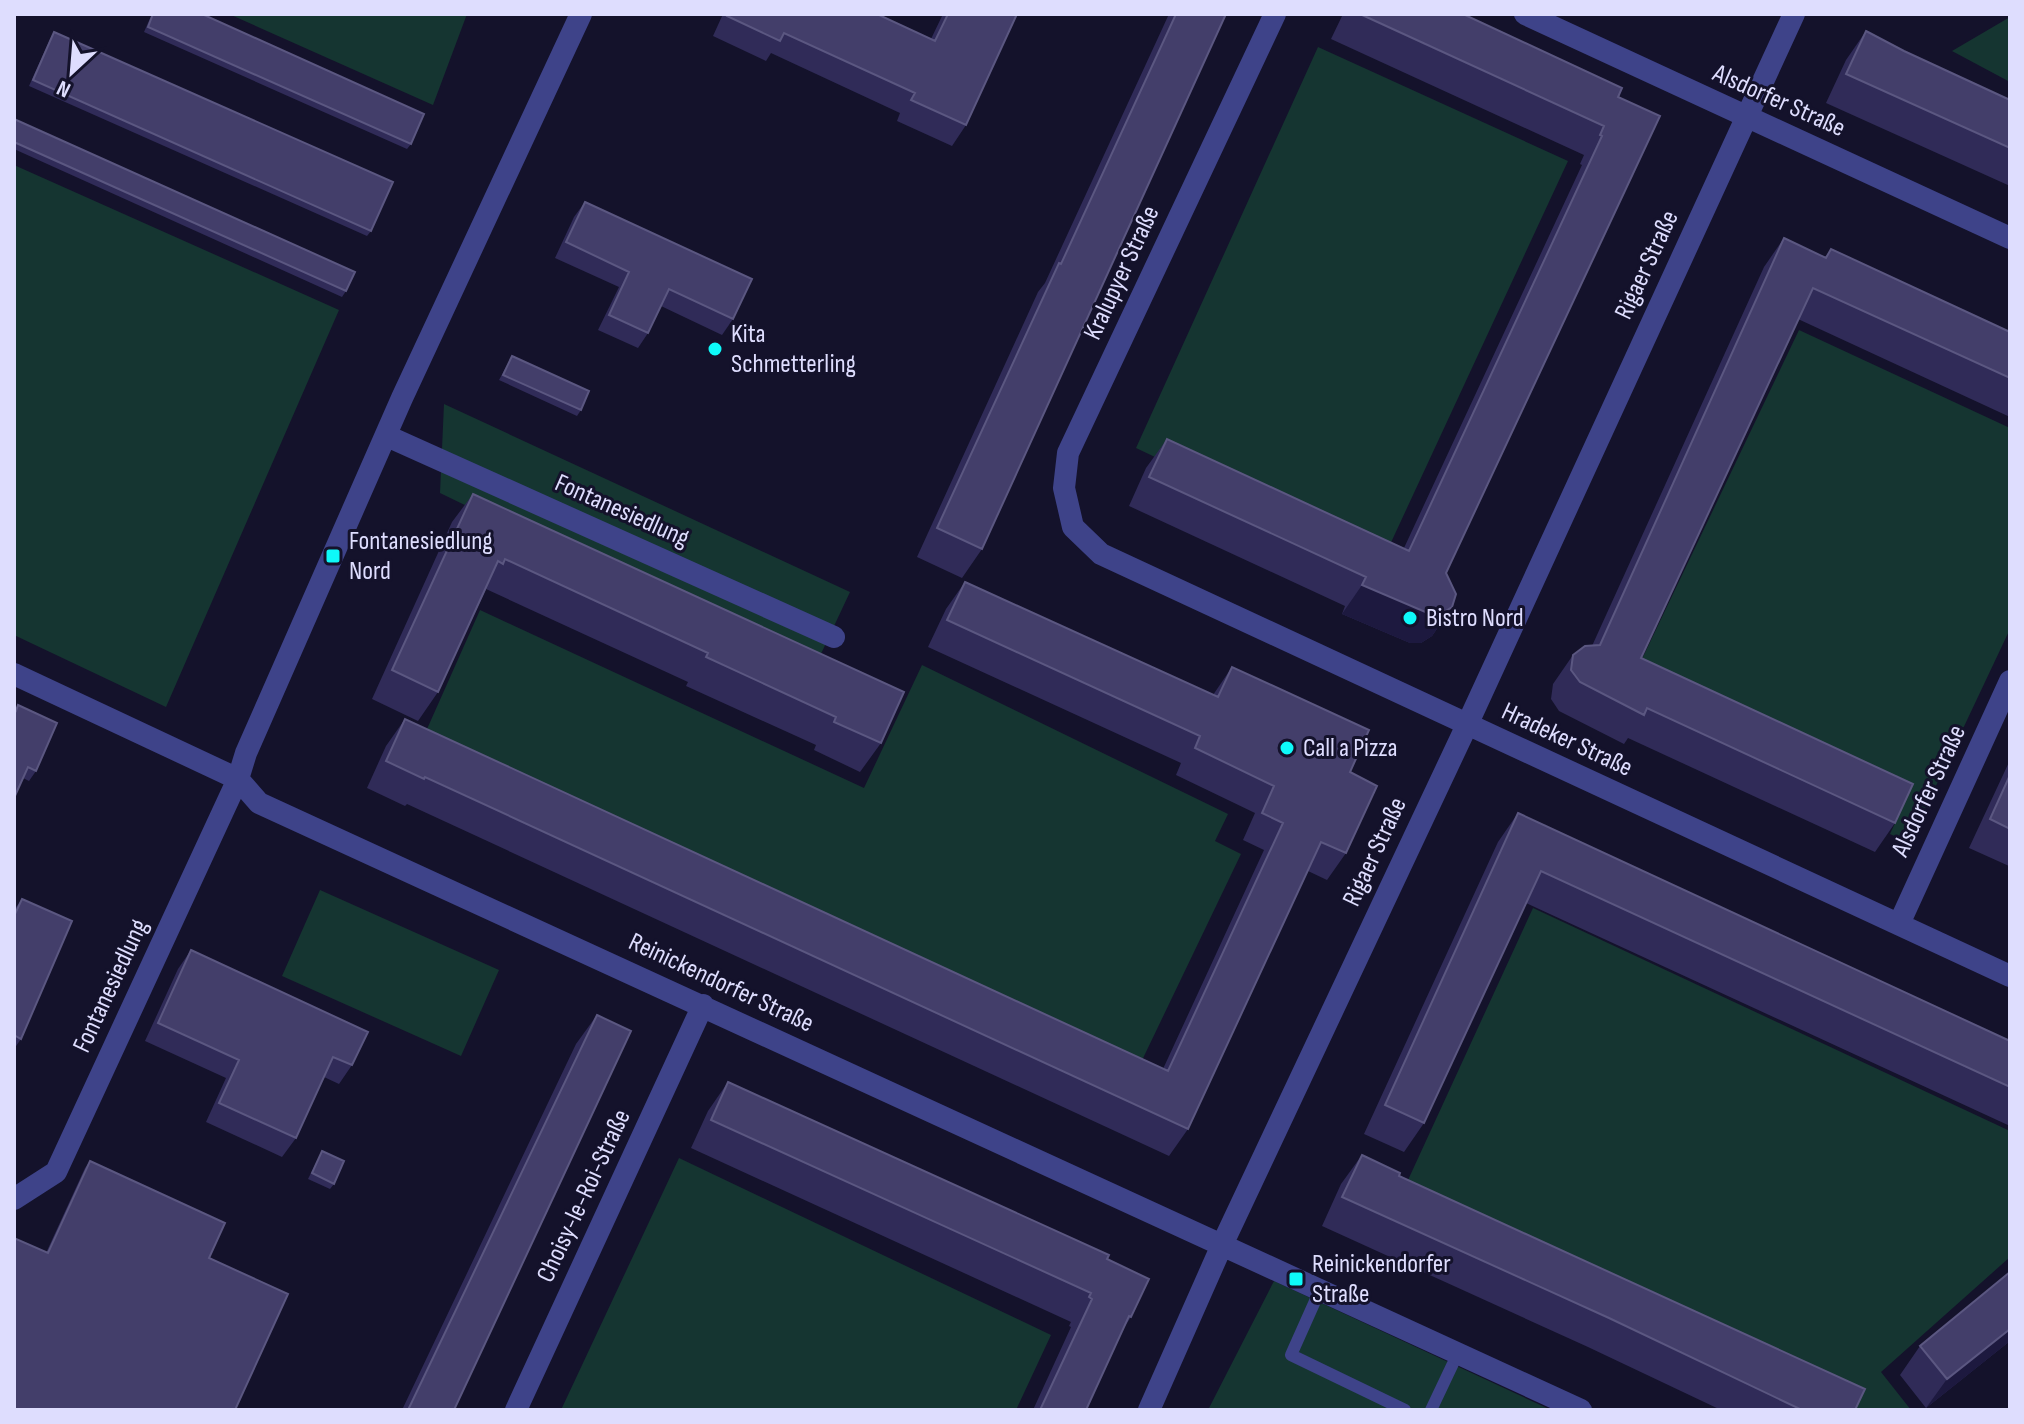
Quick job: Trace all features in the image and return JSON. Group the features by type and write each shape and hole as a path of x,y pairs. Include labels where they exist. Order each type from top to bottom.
{"street":[{"name":"Fontanesiedlung","path":"14,1199 56,1172 238,779 246,753 402,398 581,14"},
{"name":"Kralupyer Straße","path":"1101,554 1073,527 1064,488 1068,453 1275,14"},
{"name":"Alsdorfer Straße","path":"1525,14 2010,238"},
{"name":"Rigaer Straße","path":"1149,1410 1222,1245 1467,725 1794,14"},
{"name":"Fontanesiedlung","path":"387,436 834,637"},
{"name":"Hradeker Straße","path":"1101,554 2010,976"},
{"path":"14,674 238,779"},
{"name":"Alsdorfer Straße","path":"1899,924 2010,681"},
{"name":"Reinickendorfer Straße","path":"238,779 259,803 1581,1410"},
{"name":"Choisy-le-Roi-Straße","path":"516,1410 703,1005"}],"lane":[{"path":"1320,1290 1291,1355 1405,1410"},
{"path":"1431,1410 1458,1353"}],"green space":[{"path":"229,14 467,14 433,105"},
{"path":"2010,17 2010,82 1952,51"},
{"path":"1318,47 1568,161 1381,564 1136,448"},
{"path":"14,165 339,310 166,707 14,635"},
{"path":"1799,330 2010,428 2010,629 1909,843 1890,834 1902,808 1631,682"},
{"path":"444,404 850,592 812,673 440,493"},
{"path":"480,610 864,788 922,665 1228,814 1215,841 1241,854 1134,1077 419,747"},
{"path":"320,890 499,970 461,1056 282,976"},
{"path":"1533,908 2010,1131 2010,1257 1881,1372 1911,1410 1846,1410 1397,1204"},
{"path":"679,1158 1051,1335 1016,1410 561,1410"},
{"path":"1274,1281 1551,1410 1208,1410"}],"building":[{"path":"153,14 202,14 424,114 411,144 148,27"},
{"path":"728,14 877,14 935,41 948,14 1017,14 966,125 911,100 915,93 784,33 780,41"},
{"path":"1176,14 1226,14 982,549 937,528"},
{"path":"1360,14 1463,14 1622,88 1618,97 1660,116 1446,573 1456,594 1452,607 1441,614 1430,614 1362,585 1366,577 1149,477 1167,439 1409,551 1602,136 1604,126"},
{"path":"1866,31 2010,100 2010,148 1846,74"},
{"path":"54,32 393,182 371,231 33,80"},
{"path":"14,119 355,272 346,291 14,142"},
{"path":"585,202 752,279 733,319 669,289 648,333 609,315 629,272 566,242"},
{"path":"1784,238 1826,258 1831,249 2010,332 2010,378 1813,288 1641,658 1913,784 1895,823 1647,708 1644,715 1580,682 1571,670 1573,655 1585,646 1600,645"},
{"path":"512,356 589,391 581,410 503,375"},
{"path":"473,494 904,692 881,743 834,722 836,717 706,657 708,653 505,559 503,564 498,561 438,692 392,670"},
{"path":"965,582 1218,697 1232,667 1369,730 1350,772 1377,786 1346,853 1321,842 1188,1129 386,761 405,719 1168,1071 1283,823 1262,813 1274,786 1195,748 1200,736 947,620"},
{"path":"18,705 57,723 36,771 28,767 14,798 14,710"},
{"path":"2010,775 2010,829 1990,819"},
{"path":"1518,813 2010,1041 2010,1087 1541,871 1424,1123 1385,1105"},
{"path":"22,899 72,921 21,1039 14,1035 14,916"},
{"path":"191,950 368,1032 352,1065 333,1057 296,1138 219,1103 239,1060 158,1023"},
{"path":"597,1015 631,1031 454,1410 408,1410"},
{"path":"728,1082 1109,1255 1107,1259 1149,1279 1086,1410 1040,1410 1092,1299 1089,1297 1091,1293 711,1120"},
{"path":"322,1151 344,1161 334,1184 312,1173"},
{"path":"1362,1155 1400,1173 1399,1176 1865,1389 1855,1410 1802,1410 1342,1197"},
{"path":"90,1161 225,1223 209,1258 288,1294 235,1410 14,1410 14,1238 48,1253"},
{"path":"2010,1272 2010,1329 1947,1379 1920,1346"}],"place":[{"name":"Kita Schmetterling","path":"715,349"},
{"name":"Fontanesiedlung Nord","path":"333,556"},
{"name":"Bistro Nord","path":"1410,618"},
{"name":"Call a Pizza","path":"1287,748"},
{"name":"Reinickendorfer Straße","path":"1296,1279"}]}
